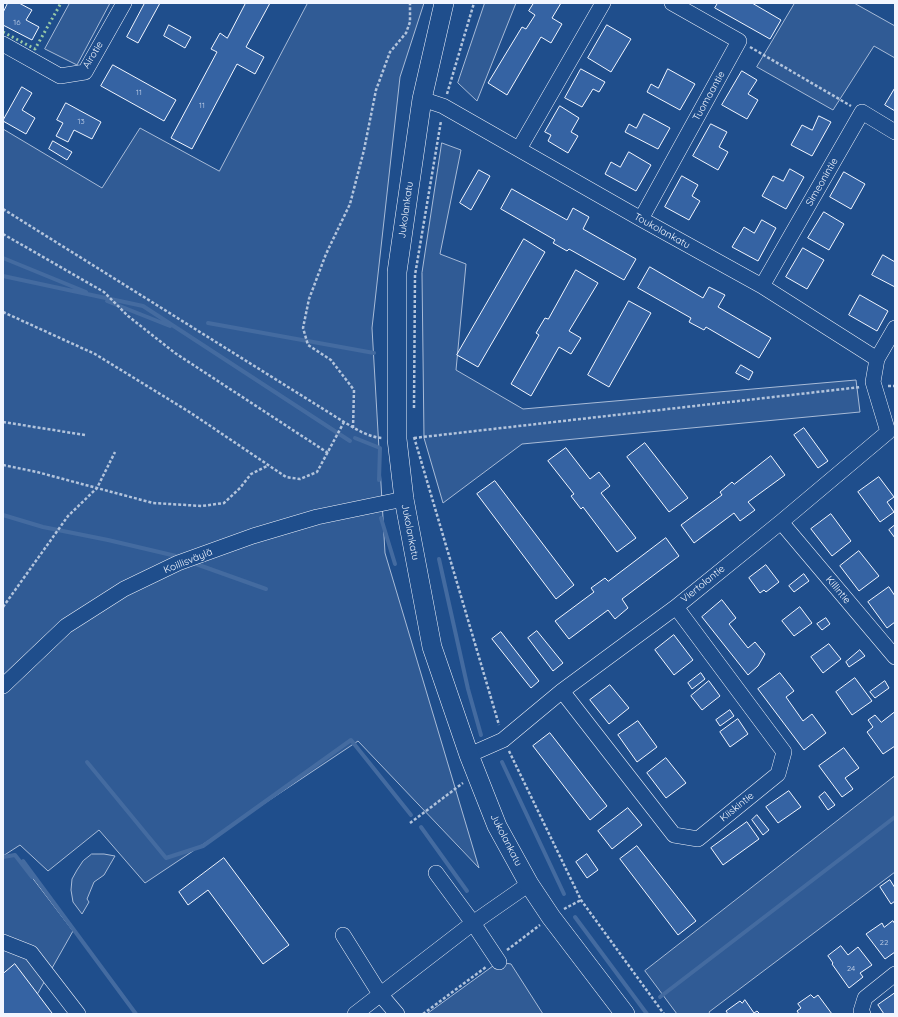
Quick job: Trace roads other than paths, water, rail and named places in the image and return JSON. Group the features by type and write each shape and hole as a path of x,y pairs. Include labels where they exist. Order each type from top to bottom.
{"main road":[{"name":"Jukolankatu","path":"444,3 422,99 397,272 406,438 404,498 432,647 469,755 497,826 529,884 551,917 625,1014"}],"street":[{"name":"Airotie","path":"3,44 60,76 85,72 124,3"},
{"path":"519,149 603,3"},
{"name":"Tuomaantie","path":"641,219 739,41 672,3"},
{"name":"Toukolankatu","path":"422,99 443,106 762,286 877,359"},
{"name":"Simeonintie","path":"762,286 862,112 895,132"},
{"path":"877,359 895,328"},
{"name":"Viertolantie","path":"469,755 503,740 562,691 676,607 891,436 869,384 877,359"},
{"name":"Koillisväylä","path":"3,686 66,626 124,589 178,563 253,536 317,517 404,498"},
{"name":"Killintie","path":"781,522 895,657"},
{"name":"Kiiskintie","path":"562,691 674,835 698,839 778,774 784,752 676,607"},
{"path":"436,873 473,923 499,962"},
{"path":"354,1014 473,923 529,884"},
{"path":"343,935 380,994 397,1014"},
{"path":"3,942 31,953 78,1014"},
{"path":"863,1014 861,1011 865,998 895,974"}],"waterway":[{"path":"3,258 86,292"},
{"path":"3,276 143,306 350,441"},
{"path":"107,301 170,326"},
{"path":"208,323 374,353"},
{"path":"355,438 380,448 379,480"},
{"path":"3,515 43,527 176,556"},
{"path":"381,518 395,564"},
{"path":"439,559 468,689 481,735"},
{"path":"196,564 266,589"},
{"path":"87,762 166,858 203,846 351,740 411,815"},
{"path":"502,762 564,894"},
{"path":"660,997 895,817"},
{"path":"421,827 467,891"},
{"path":"3,857 15,855 32,877"},
{"path":"23,861 136,1014"},
{"path":"575,917 647,1014"}]}
